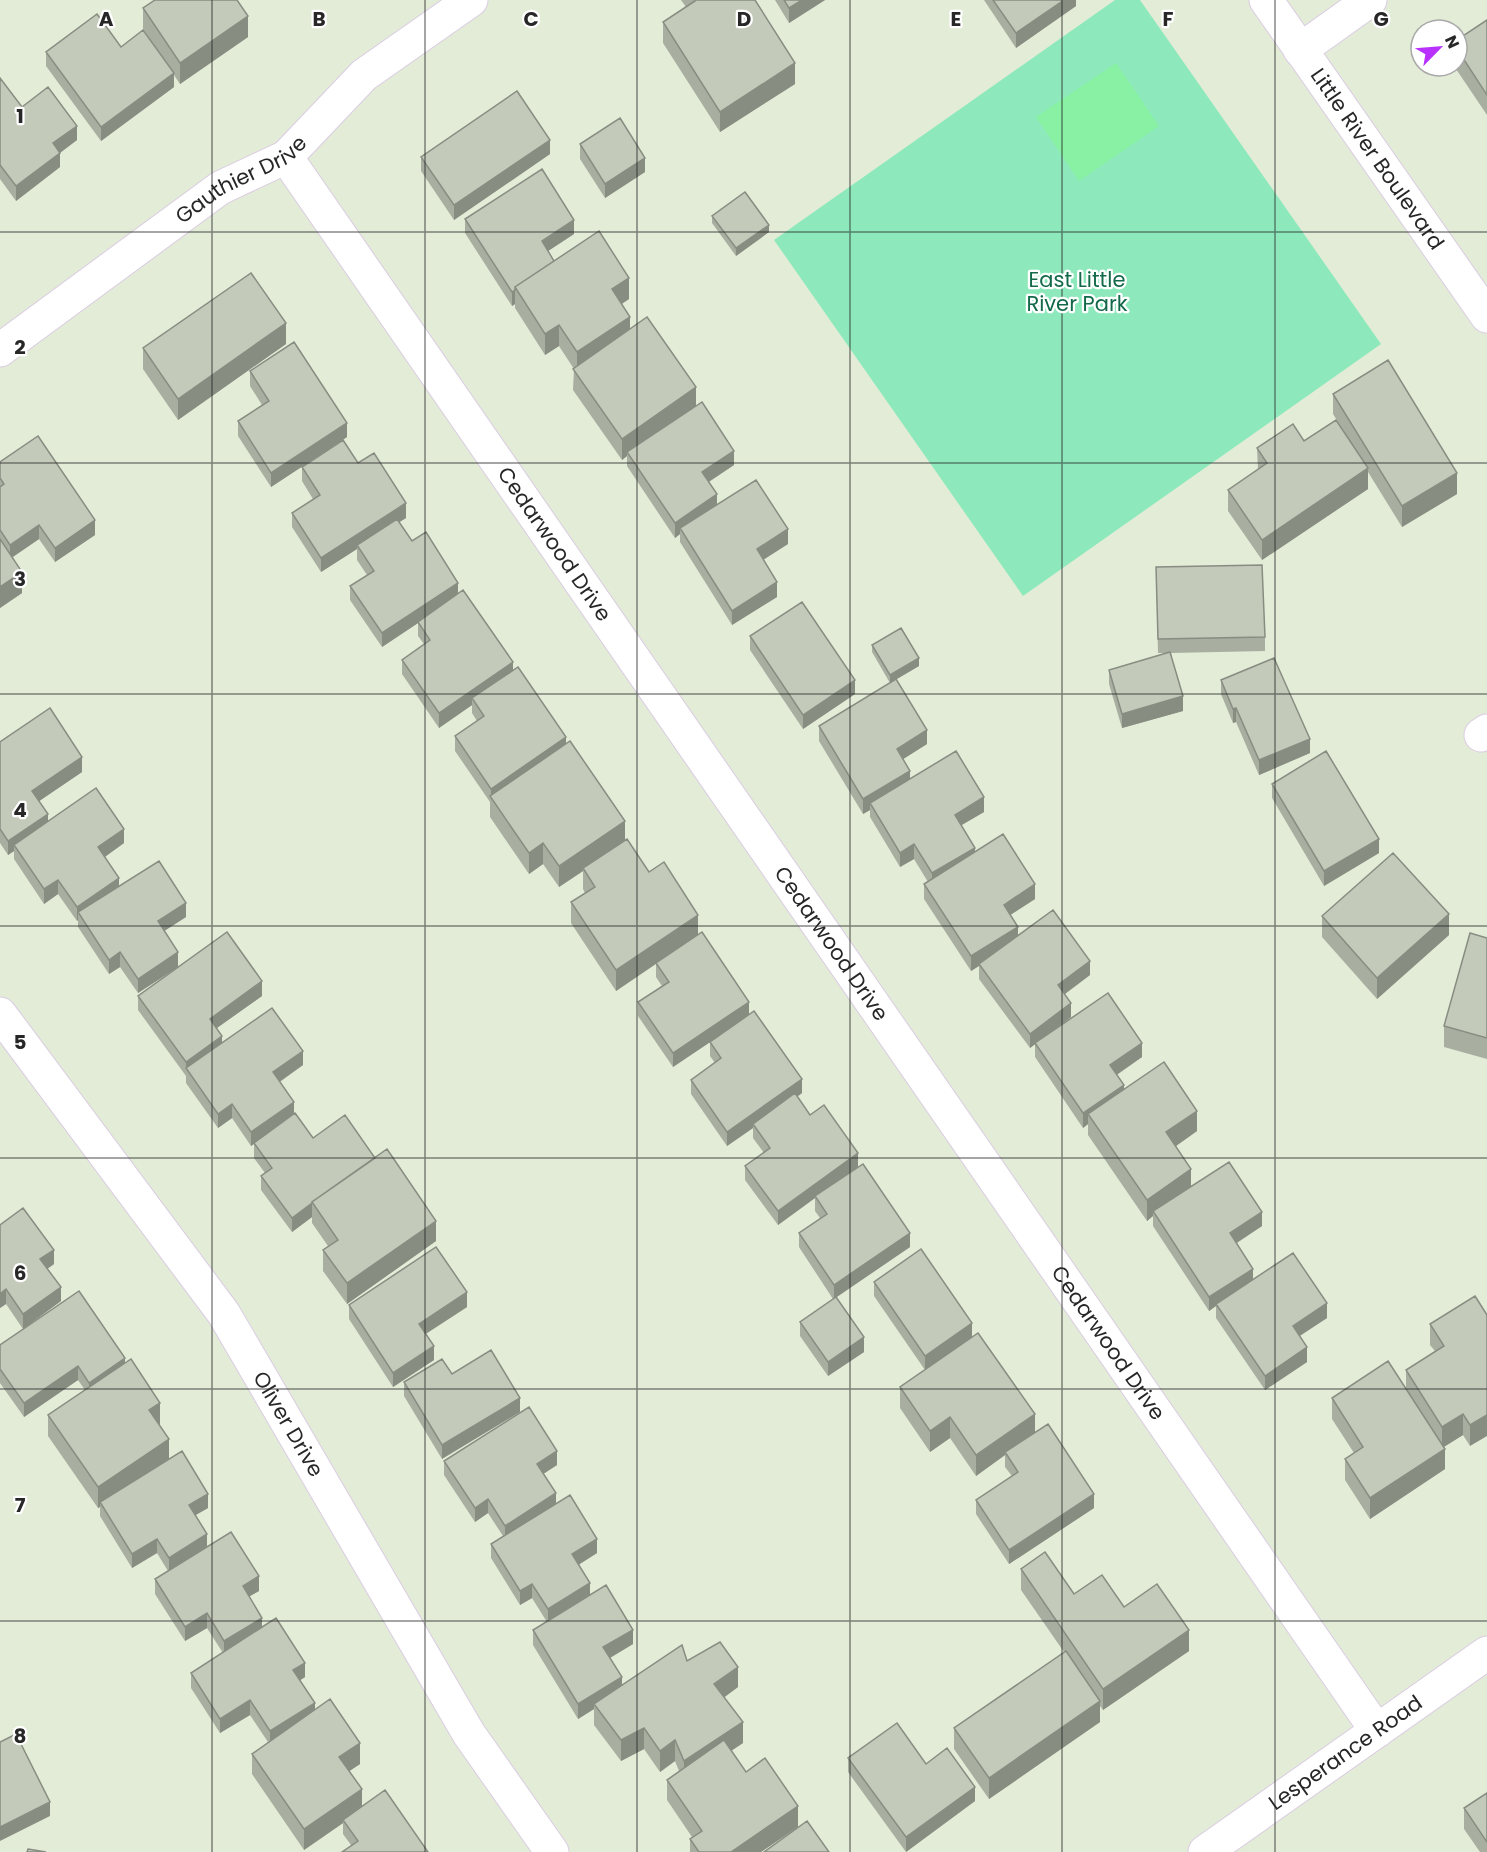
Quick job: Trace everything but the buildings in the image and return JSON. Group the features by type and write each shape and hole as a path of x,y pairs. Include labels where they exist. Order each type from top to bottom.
{"street":[{"name":"Gauthier Drive","path":"0,350 220,188 286,157 364,75 471,0"},
{"name":"Little River Boulevard","path":"1266,0 1487,316"},
{"path":"1300,50 1370,0"},
{"name":"Cedarwood Drive","path":"286,157 1377,1731"},
{"name":"Oliver Drive","path":"0,1014 224,1314 470,1734 552,1852"},
{"name":"Lesperance Road","path":"1205,1852 1487,1653"}],"green space":[{"name":"East Little River Park","path":"1115,0 1140,0 1381,344 1023,596 774,240"},
{"path":"1116,63 1159,126 1079,181 1036,117"}]}
